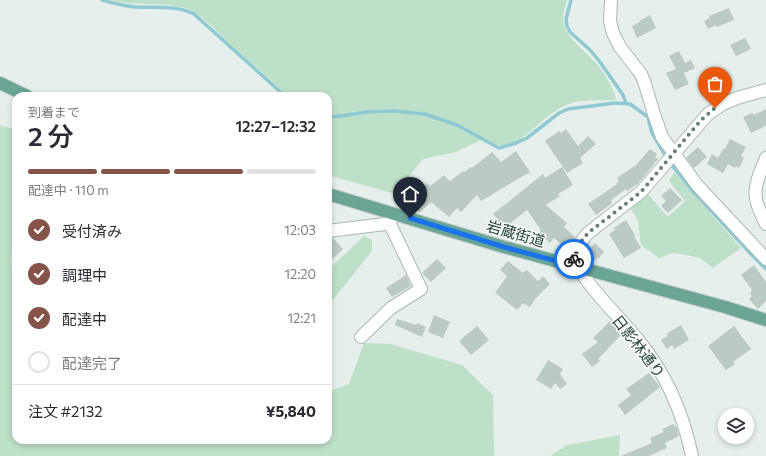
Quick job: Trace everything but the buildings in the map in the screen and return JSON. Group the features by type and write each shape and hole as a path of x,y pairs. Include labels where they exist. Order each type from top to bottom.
{"main road":[{"path":"0,83 19,92"},
{"name":"岩蔵街道","path":"332,196 392,218 579,267 766,320"}],"street":[{"path":"611,0 610,20 614,33 620,47 641,74 659,129 667,144 671,156 766,259"},
{"path":"671,156 701,120 715,108 737,98 766,90"},
{"name":"日影林通り","path":"671,156 641,192 598,224 578,244 572,255 587,282 640,341 665,378 679,407 686,426 692,456"},
{"path":"766,158 756,181 755,202 766,224"},
{"path":"332,230 385,224 392,218 421,289 391,308 361,337"}],"green space":[{"path":"111,0 567,0 563,18 566,30 573,40 603,72 613,89 616,100 589,100 570,103 562,107 525,136 513,143 497,145 485,138 456,152 423,159 395,194 332,176 332,92 284,92 207,22 190,10 175,6"},
{"path":"0,125 12,128 12,444 332,444 332,390 349,384 364,343 390,344 462,365 493,395 494,456 0,456"},
{"path":"674,172 741,248 713,268 700,258 687,255 672,253 659,258 641,245 638,221 630,207 646,192 668,217 685,201 669,181"},
{"path":"364,236 372,240 372,251 332,301 332,266"},
{"path":"620,435 619,456 550,456 567,445"}],"waterway":[{"path":"102,0 131,7 180,9 194,14 281,92"},
{"path":"571,0 566,19 570,32 590,50 600,62 623,95 626,103"},
{"path":"332,117 366,112 394,111 425,114 457,125 499,148 527,138 559,113 568,109 615,103 630,104 648,117 652,133 667,158"},
{"path":"670,163 691,189 766,269"}],"way so far":[{"path":"574,259 572,255 573,252 588,233 641,192 701,120 715,108"}],"route":[{"path":"410,218 504,247 579,267 574,259"}]}
